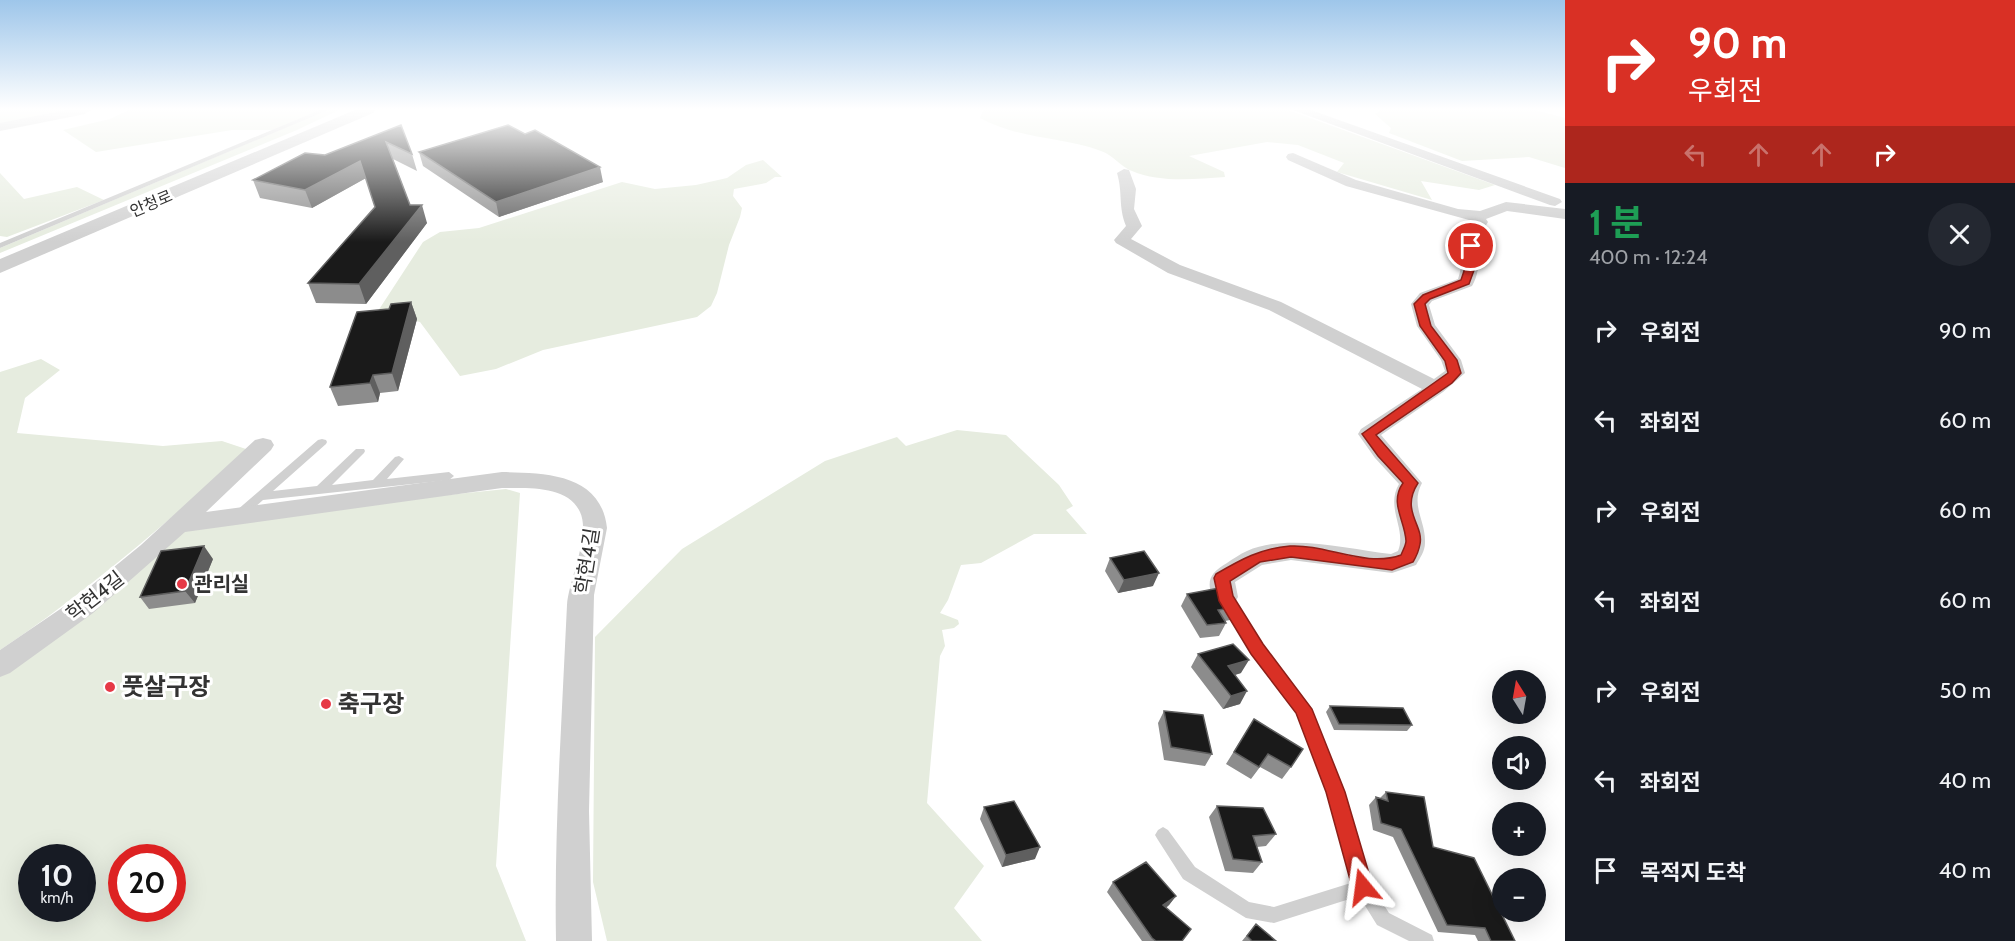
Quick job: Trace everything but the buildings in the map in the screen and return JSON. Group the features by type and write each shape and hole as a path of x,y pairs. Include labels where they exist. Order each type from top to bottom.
{"street":[{"name":"안청로","path":"0,260 250,154"},
{"name":"안청로","path":"0,267 265,154"},
{"path":"1421,154 1565,206"},
{"path":"1293,157 1310,167 1339,177 1456,213 1474,216 1506,206 1565,214"},
{"path":"1124,173 1129,189 1127,209 1134,226 1122,240 1174,269 1275,306 1436,388"},
{"path":"1225,597 1222,578 1256,557 1291,551 1384,564 1392,564 1407,558 1414,542 1404,511 1406,489 1411,483 1369,434 1455,373 1451,360 1426,326 1419,304 1426,297 1466,282 1472,262 1474,230 1480,222 1474,216"},
{"name":"학현4길","path":"0,665 84,606 180,524 263,445"},
{"name":"학현4길","path":"180,524 502,480 547,482 576,493 589,506 596,525 581,581 571,868 574,941"}],"lane":[{"path":"0,246 222,154"},
{"path":"238,516 322,442"},
{"path":"320,490 360,451"},
{"path":"376,484 399,459"},
{"path":"262,496 449,476"},
{"path":"1225,597 1257,649 1303,709 1336,792 1363,887 1383,919 1426,941"},
{"path":"1163,835 1189,873 1246,910 1274,915 1363,887"}],"shaded area":[{"path":"223,154 239,154 0,253 0,248"},
{"path":"1107,154 1201,154 1189,156 1224,172 1225,177 1178,179 1143,175 1128,169"},
{"path":"1321,154 1409,154 1495,185 1479,190 1421,181 1432,200 1337,172 1344,163"},
{"path":"1444,154 1565,154 1565,168 1529,157 1462,161"},
{"path":"763,160 782,177 775,177 766,183 734,189 733,196 742,208 740,217 729,245 717,293 711,306 697,317 543,350 496,369 460,376 420,322 378,311 423,242 440,232 479,228 622,182 655,189 696,185 727,178 746,165"},
{"path":"0,173 24,199 77,187 104,200 7,237 0,236"},
{"path":"41,359 60,370 25,398 17,433 163,446 222,441 249,450 97,579 0,650 0,372"},
{"path":"957,430 1006,435 1059,485 1073,506 1066,510 1087,534 1034,534 981,563 961,565 948,600 940,613 958,620 959,624 954,628 942,630 945,646 940,656 927,803 984,866 954,908 982,941 607,941 593,882 595,637 682,549 825,461 897,437 906,446"},
{"path":"506,489 520,493 496,866 526,941 0,941 0,653 44,624 121,565 159,531 398,500"}],"place":[{"name":"관리실","path":"182,584"},
{"name":"풋살구장","path":"110,687"},
{"name":"축구장","path":"326,704"}],"route":[{"path":"1363,887 1336,792 1303,709 1257,649 1225,597 1222,578 1256,557 1291,551 1367,563 1392,564 1407,558 1414,542 1404,511 1406,489 1411,483 1369,434 1448,381 1455,373 1451,360 1426,326 1419,304 1426,297 1466,282 1472,262 1471,246"}]}
